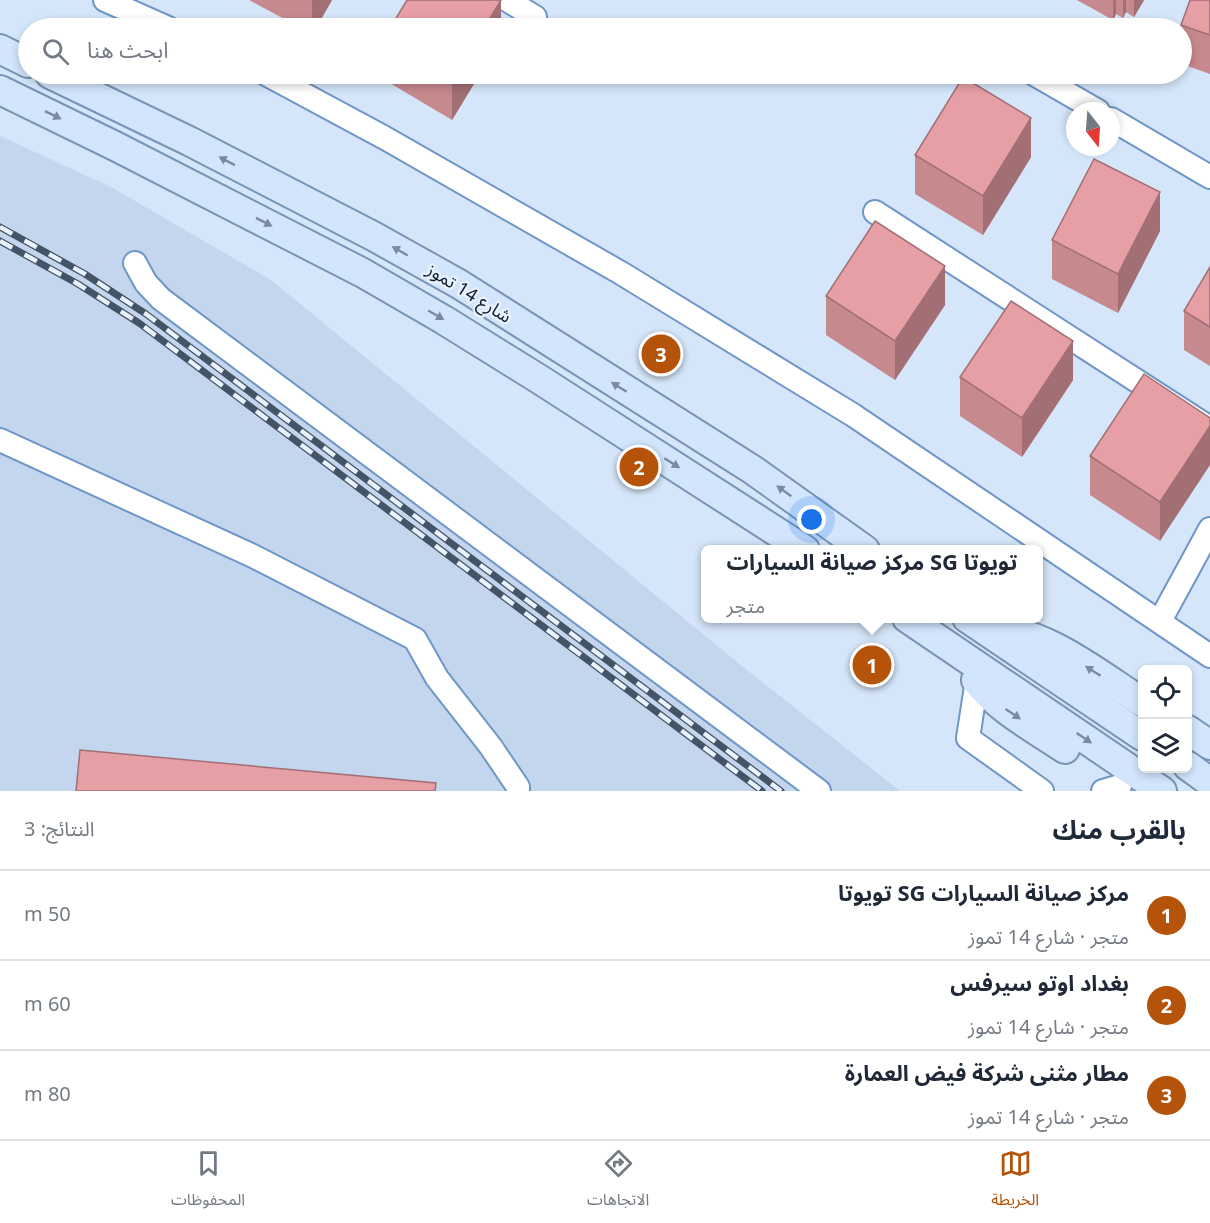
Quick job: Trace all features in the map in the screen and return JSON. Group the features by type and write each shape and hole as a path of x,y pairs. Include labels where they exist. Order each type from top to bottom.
{"main road":[{"path":"0,49 18,58"},
{"name":"شارع 14 تموز","path":"72,84 189,141 373,236 459,284 753,470 859,545"},
{"name":"شارع 14 تموز","path":"0,90 363,273 549,385 799,545"},
{"path":"914,623 962,655 989,681 1162,791"},
{"path":"974,623 1138,733"},
{"path":"974,623 1032,636 1055,647 1138,699"},
{"path":"989,681 987,693 1117,789"},
{"path":"1192,733 1210,745"},
{"path":"1192,769 1210,782"}],"street":[{"path":"105,0 146,18"},
{"path":"507,0 535,17"},
{"path":"285,84 385,138 621,273 833,403 1210,656"},
{"path":"1051,84 1082,102"},
{"path":"1120,124 1210,177"},
{"path":"875,212 1210,428"},
{"path":"135,263 147,283 161,299 819,791"},
{"path":"0,440 254,556 415,639 437,678 491,747 518,787 518,791"},
{"path":"1160,621 1210,529"},
{"path":"989,681 968,738 1042,791"}],"shaded area":[{"path":"0,136 111,187 271,280 742,666 900,791 0,791"}],"building":[{"path":"407,0 501,0 490,18 396,18"},
{"path":"1190,0 1210,0 1210,35 1192,29 1192,18 1184,18"},
{"path":"959,84 975,84 1031,118 983,196 915,155"},
{"path":"1094,159 1160,192 1118,274 1052,240"},
{"path":"875,221 945,266 895,341 826,296"},
{"path":"1210,267 1210,327 1184,311"},
{"path":"1011,301 1073,341 1022,418 960,377"},
{"path":"1144,374 1210,418 1210,426 1160,502 1090,456"},
{"path":"80,750 436,783 435,791 76,791"}],"railway":[{"path":"0,227 85,274 146,314 781,791"},
{"path":"0,241 78,284 139,323 762,791"}],"place":[{"name":"مطار مثنى شركة فيض العمارة","path":"661,354"},
{"name":"بغداد اوتو سيرفس","path":"639,467"},
{"name":"مركز صيانة السيارات SG تويوتا","path":"872,665"}]}
